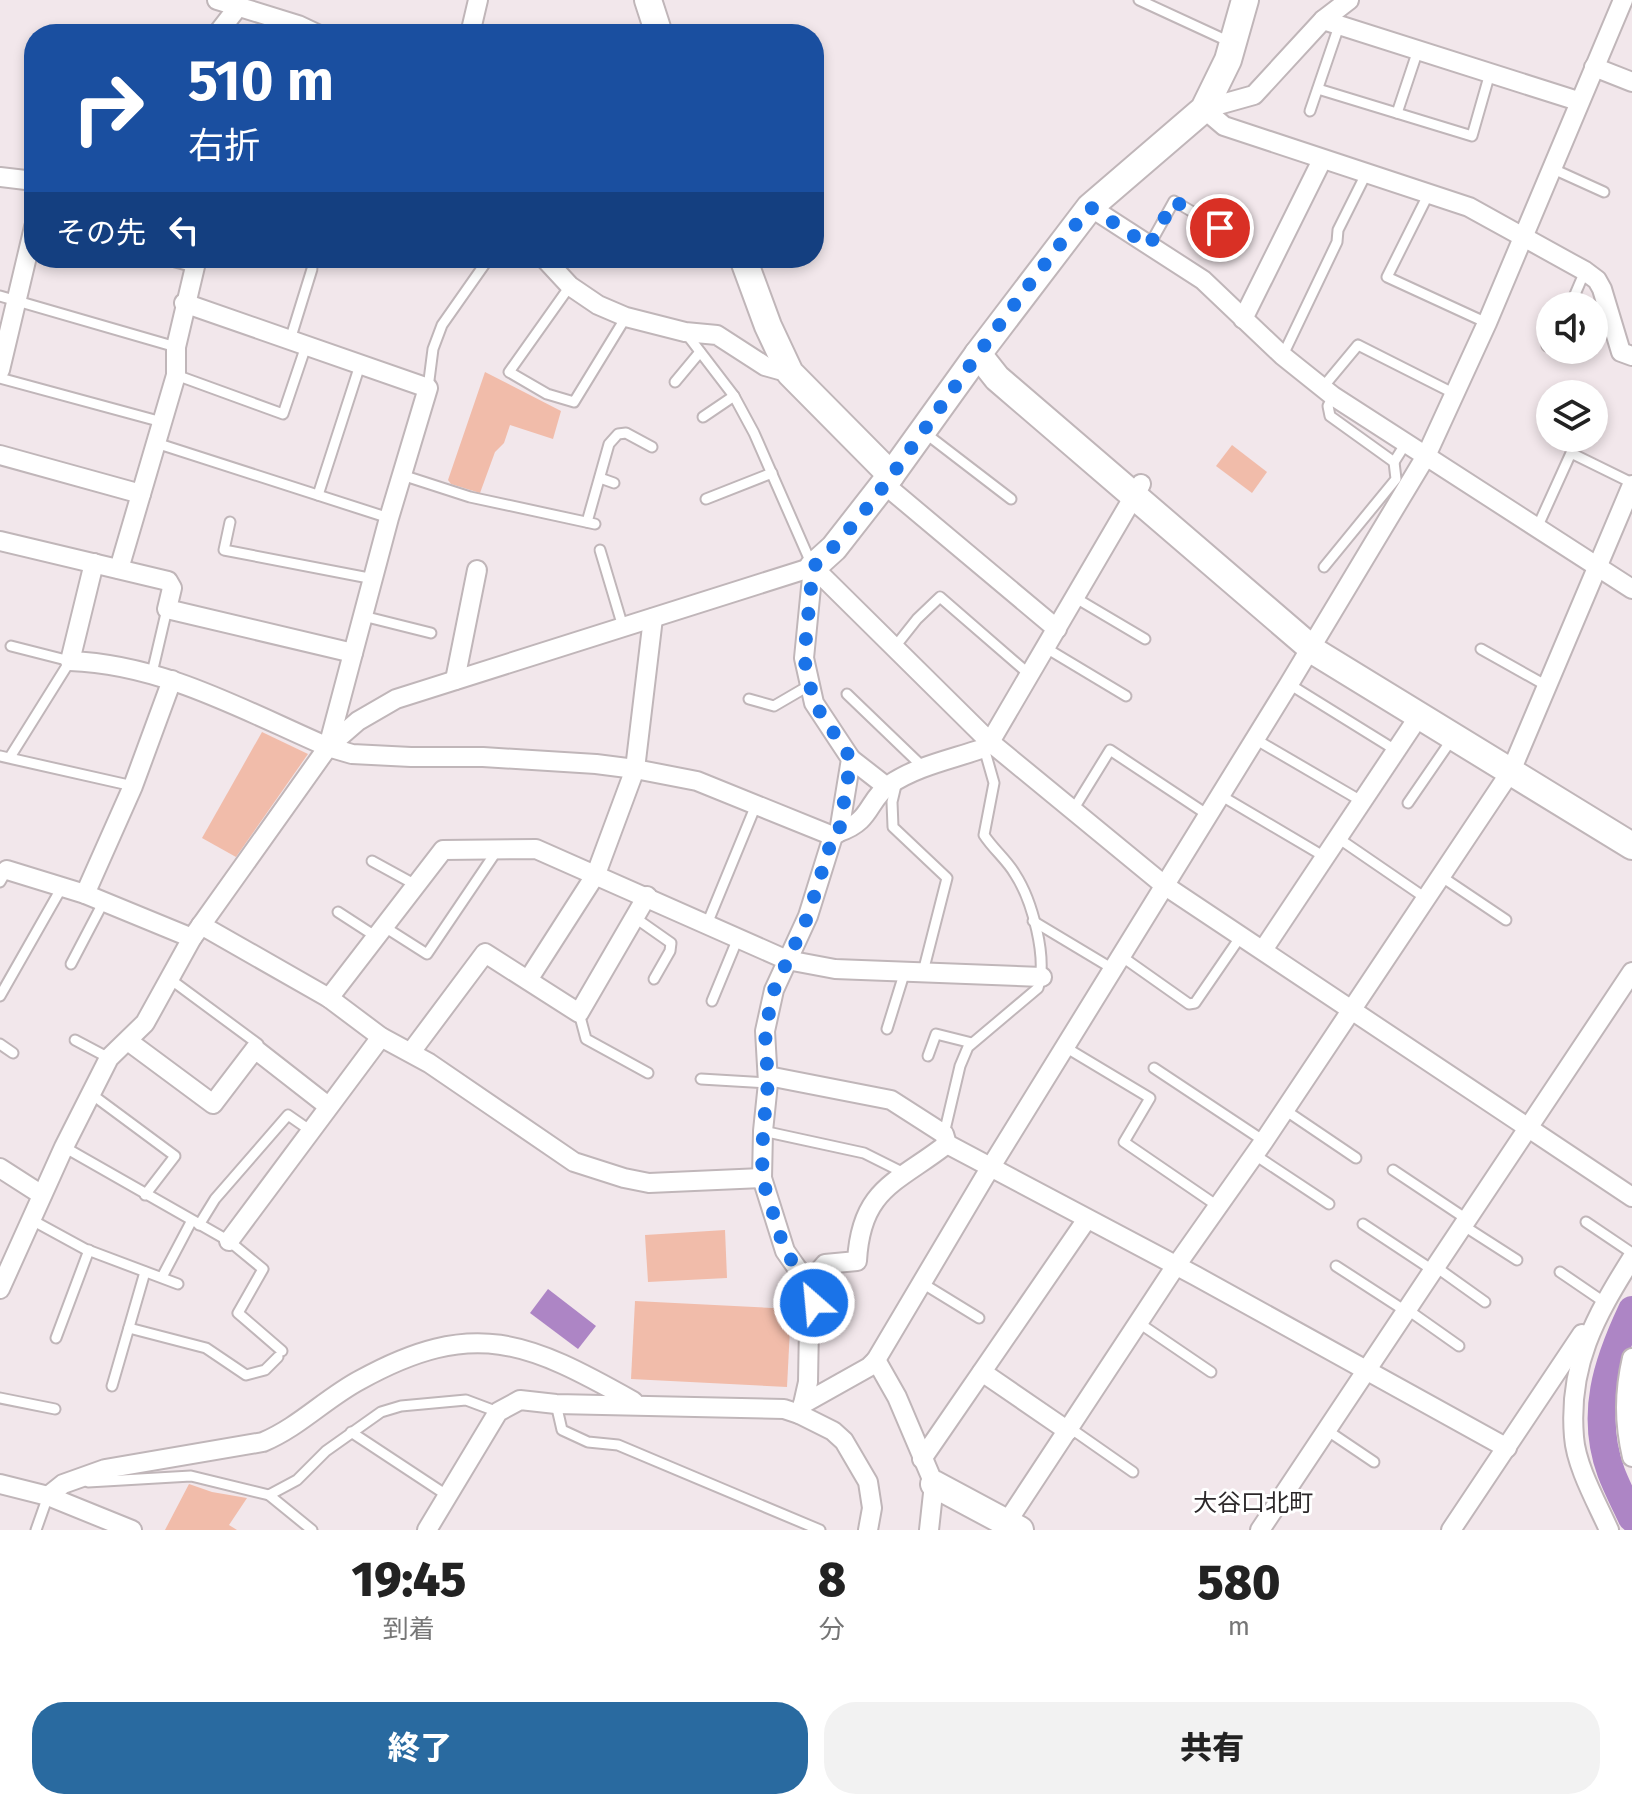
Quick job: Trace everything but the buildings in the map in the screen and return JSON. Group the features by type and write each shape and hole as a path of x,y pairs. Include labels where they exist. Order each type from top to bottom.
{"street":[{"path":"217,0 238,7 273,9 299,24"},
{"path":"472,24 478,0"},
{"path":"648,0 656,24"},
{"path":"1204,109 1233,44 1245,0"},
{"path":"0,1289 30,1219 109,1058 145,1023 197,931 328,747 358,721 396,699 813,567 834,548 888,480 978,354 1090,207 1204,109 1254,95 1331,23 1349,0"},
{"path":"427,1530 498,1412 520,1400 556,1404 801,1409 876,1360 1426,456 1487,323 1623,0"},
{"path":"225,24 238,7"},
{"path":"1331,23 1578,101"},
{"path":"1594,67 1632,82"},
{"path":"1204,109 1224,126 1469,207 1585,271 1597,280 1602,289 1621,352 1632,356"},
{"path":"1243,319 1322,160"},
{"path":"0,177 24,180"},
{"path":"1090,207 1203,280 1283,356 1328,391 1632,589"},
{"path":"0,370 8,298 24,254"},
{"path":"119,569 176,375 176,347 193,268"},
{"path":"553,268 570,286 598,305 626,317 685,332 717,335 765,366 790,373"},
{"path":"747,268 768,326 790,373 888,480 1057,629"},
{"path":"184,303 428,388 389,518 328,747"},
{"path":"978,354 997,359 1137,490 1314,640 1419,716 1454,737 1514,765 1632,829"},
{"path":"0,455 141,494"},
{"path":"934,1484 1014,1526 1069,1429 1442,877 1514,765 1596,566 1626,518 1632,484"},
{"path":"94,563 70,661 103,662 152,673 328,747 352,754 483,757 635,769 697,781 836,834 861,821 892,784 924,768 987,745 1137,490"},
{"path":"0,541 168,581 172,588 167,609 353,653"},
{"path":"813,567 987,745 1164,885 1632,1197"},
{"path":"813,567 804,658 814,703 851,759 892,784"},
{"path":"455,680 477,570"},
{"path":"528,980 596,874 635,769 653,618"},
{"path":"1314,640 1514,765 1632,846"},
{"path":"85,894 133,786 172,680"},
{"path":"1263,950 1419,716"},
{"path":"801,1409 808,1382 813,1291 785,1251 762,1178 768,1080 765,1031 774,990 808,916 836,834 851,759"},
{"path":"329,998 443,850 536,849 787,960 835,969 1042,977"},
{"path":"2,873 62,887 197,931 329,998 381,1037 411,1052 574,1162 649,1183 762,1178"},
{"path":"411,1052 485,953 579,1013 647,896"},
{"path":"1260,1530 1632,972"},
{"path":"229,1241 381,1037"},
{"path":"128,1041 213,1104 255,1049 328,1106"},
{"path":"768,1080 891,1100 991,1167 1507,1448"},
{"path":"808,1284 825,1264 857,1261 864,1219 883,1189 946,1139"},
{"path":"0,1168 42,1195"},
{"path":"922,1459 1087,1219"},
{"path":"1451,1530 1507,1448 1569,1367 1632,1256"},
{"path":"48,1496 63,1484 105,1469 263,1442 284,1433 358,1381 412,1355 451,1346 478,1343 518,1346 552,1358 639,1405"},
{"path":"1632,1358 1625,1406 1625,1428 1632,1457"},
{"path":"876,1360 897,1397 934,1484 929,1530"},
{"path":"1569,1367 1574,1439 1588,1484 1609,1530"},
{"path":"982,1372 1069,1429"},
{"path":"801,1409 844,1441 868,1482 872,1508 868,1530"},
{"path":"0,1484 48,1496 132,1530"}],"lane":[{"path":"1139,0 1233,44"},
{"path":"1310,111 1318,89 1331,23"},
{"path":"1397,113 1418,50"},
{"path":"1318,89 1472,136 1490,73"},
{"path":"1551,168 1604,192"},
{"path":"1283,356 1366,174"},
{"path":"1429,193 1387,277 1487,323"},
{"path":"1149,246 1174,201 1220,228"},
{"path":"428,388 433,349 442,325 482,268"},
{"path":"176,375 283,414 312,269"},
{"path":"1576,292 1585,271"},
{"path":"570,286 509,372 547,394 574,402 626,317"},
{"path":"8,298 176,347"},
{"path":"685,332 734,396 813,567"},
{"path":"1394,462 1330,416 1328,391 1358,345 1455,394"},
{"path":"675,382 700,352"},
{"path":"318,495 360,365"},
{"path":"0,378 162,422"},
{"path":"703,417 734,396"},
{"path":"923,431 1011,499"},
{"path":"402,475 470,497 591,523 609,444 618,434 626,433 652,447"},
{"path":"156,443 389,518"},
{"path":"1324,567 1396,479 1394,462 1406,443"},
{"path":"1537,528 1571,453 1632,484"},
{"path":"706,499 772,473"},
{"path":"600,478 614,483"},
{"path":"230,522 224,550 374,579"},
{"path":"600,550 623,627"},
{"path":"894,648 940,597 1030,675"},
{"path":"1074,597 1145,639"},
{"path":"152,673 167,609"},
{"path":"363,616 431,633"},
{"path":"11,646 70,661 5,756 133,786"},
{"path":"1046,648 1126,696"},
{"path":"1481,649 1547,686"},
{"path":"1289,684 1397,751"},
{"path":"749,699 774,706 810,685"},
{"path":"847,694 924,768"},
{"path":"1408,803 1454,737"},
{"path":"1255,739 1363,802"},
{"path":"946,1139 960,1066 972,1043 1038,988 1042,977 1026,893 984,835 994,783 987,745"},
{"path":"1073,811 1110,750 1208,815"},
{"path":"887,1029 914,971 947,878 893,827 892,784"},
{"path":"1220,795 1325,857"},
{"path":"707,924 756,805"},
{"path":"1338,838 1427,899"},
{"path":"338,912 427,954 498,849"},
{"path":"372,861 414,884"},
{"path":"1442,877 1506,920"},
{"path":"0,996 62,887"},
{"path":"71,964 104,901"},
{"path":"634,917 671,943 670,951 654,979"},
{"path":"1033,921 1117,962 1189,1004 1195,1003 1241,936"},
{"path":"712,1001 738,938"},
{"path":"170,979 258,1044 255,1049"},
{"path":"579,1013 586,1039 648,1073"},
{"path":"928,1056 936,1034 972,1043"},
{"path":"75,1040 109,1058"},
{"path":"0,1044 13,1053"},
{"path":"1065,1047 1150,1098 1124,1142 1219,1207"},
{"path":"1154,1068 1329,1204"},
{"path":"701,1079 768,1080"},
{"path":"90,1093 175,1156 145,1195"},
{"path":"1285,1110 1356,1158"},
{"path":"162,1277 195,1224 288,1115 311,1131"},
{"path":"763,1131 864,1153 904,1173"},
{"path":"64,1147 229,1241 263,1269 238,1313 280,1354 265,1370 246,1375 206,1348 129,1328"},
{"path":"1393,1170 1517,1260"},
{"path":"30,1219 89,1250 178,1284"},
{"path":"1586,1222 1632,1256"},
{"path":"1363,1224 1485,1302"},
{"path":"56,1338 89,1250"},
{"path":"1336,1266 1459,1346"},
{"path":"112,1386 145,1272"},
{"path":"1560,1272 1604,1302"},
{"path":"922,1283 979,1318"},
{"path":"1139,1323 1211,1372"},
{"path":"0,1398 55,1409"},
{"path":"269,1495 297,1480 326,1451 381,1412 401,1406 466,1400 498,1412"},
{"path":"556,1404 562,1430 588,1442 618,1445 820,1530"},
{"path":"1069,1429 1133,1472"},
{"path":"1328,1431 1374,1462"},
{"path":"351,1432 448,1496"},
{"path":"63,1484 191,1476 269,1495 306,1529"},
{"path":"36,1530 48,1496"}],"shaded area":[{"path":"485,372 561,411 553,439 510,425 504,443 495,452 480,493 451,484 448,480"},
{"path":"1232,445 1267,472 1252,493 1216,466"},
{"path":"262,732 308,754 236,857 202,838"},
{"path":"725,1230 727,1278 648,1282 645,1235"},
{"path":"548,1289 596,1326 578,1349 530,1313"},
{"path":"635,1301 791,1309 787,1387 631,1379"},
{"path":"189,1484 247,1498 229,1525 237,1530 165,1530"}],"waterway":[{"path":"1632,1310 1609,1369 1602,1409 1605,1451 1613,1478 1632,1518"}],"district":[{"name":"大谷口北町","path":"1253,1503"}],"route":[{"path":"814,1303 813,1291 785,1251 762,1178 768,1083 765,1031 774,990 808,916 833,836 839,832 851,759 814,703 804,658 813,567 834,548 891,475 1090,207 1149,246 1174,201 1220,228"}]}
